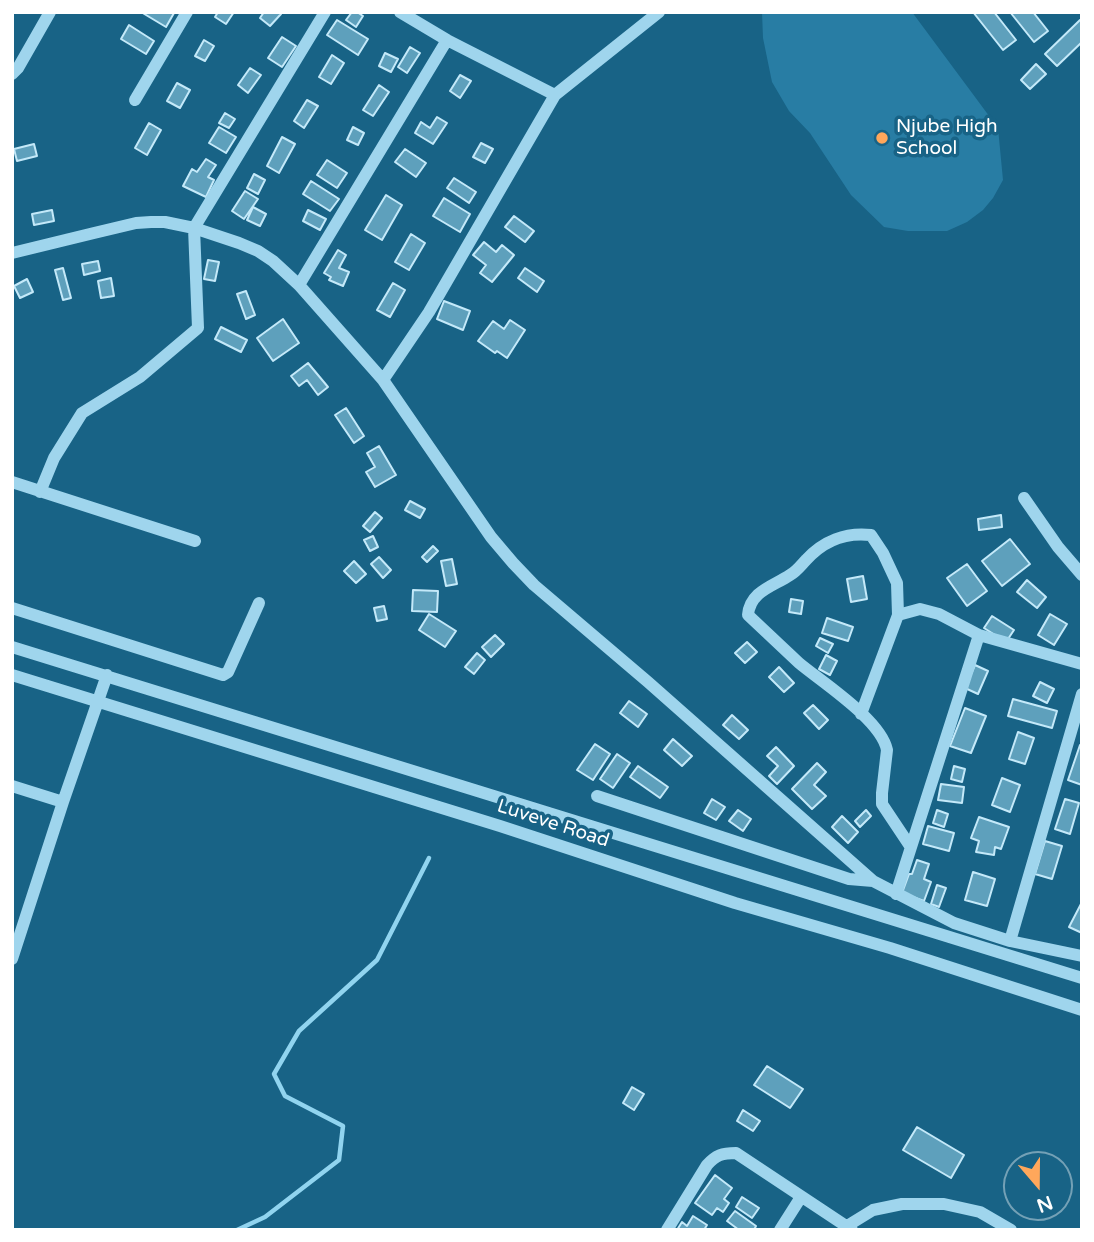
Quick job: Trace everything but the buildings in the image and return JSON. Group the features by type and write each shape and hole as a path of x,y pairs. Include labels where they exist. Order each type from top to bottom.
{"street":[{"path":"12,74 50,12"},
{"path":"135,100 187,12"},
{"path":"40,492 54,458 82,413 140,377 198,328 194,229 325,12"},
{"path":"400,12 447,40 555,95"},
{"path":"383,380 429,312 555,95 659,12"},
{"path":"299,285 447,40"},
{"path":"12,253 136,223 165,222 258,251 299,285 383,380 491,537 534,585 873,881 954,923 1010,941 1082,956"},
{"path":"12,482 195,541"},
{"path":"1024,498 1058,547 1082,575"},
{"path":"861,714 898,615 897,583 877,542 871,535 862,534 849,535 824,544 792,575 757,595 749,606 748,615 879,732 887,750 882,804 911,846"},
{"path":"12,608 223,675 228,672 258,603"},
{"path":"898,615 919,609 929,611 979,635 1082,664"},
{"path":"896,894 979,635"},
{"name":"Luveve Road","path":"12,647 1082,978"},
{"name":"Luveve Road","path":"12,675 1082,1010"},
{"path":"12,959 107,675"},
{"path":"1010,941 1082,694"},
{"path":"12,786 63,802"},
{"path":"597,796 849,879 873,881"},
{"path":"667,1230 715,1157 724,1153 736,1153 850,1228 873,1210 902,1204 944,1204 981,1212 1011,1230"},
{"path":"780,1230 801,1197"}],"shaded area":[{"path":"762,12 912,12 998,128 1003,180 983,210 967,222 947,231 908,231 884,227 851,195 810,133 789,111 772,82 763,38"}],"waterway":[{"path":"237,1230 265,1217 339,1160 343,1126 285,1096 274,1074 299,1031 377,960 429,858"}],"place":[{"name":"Njube High School","path":"882,138"}]}
